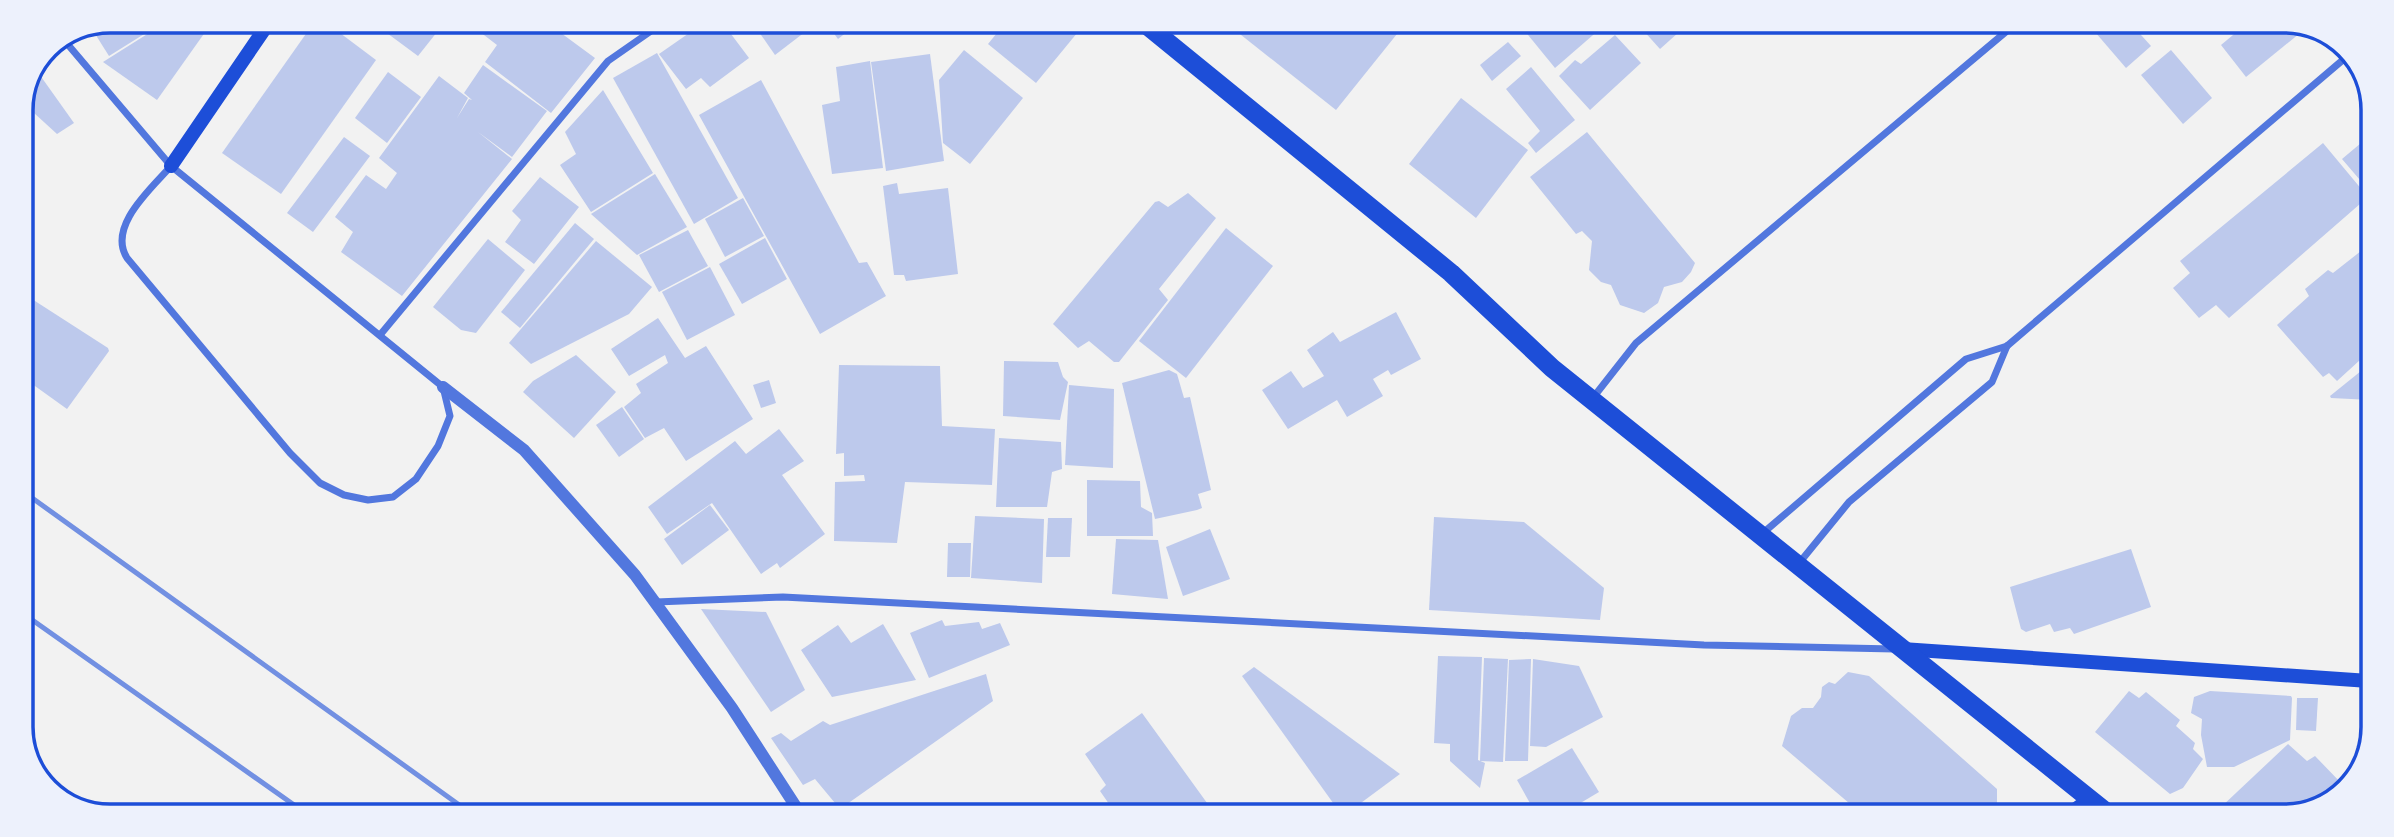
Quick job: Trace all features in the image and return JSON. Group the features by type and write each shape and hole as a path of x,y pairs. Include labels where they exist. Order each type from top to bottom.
{"highway":[{"path":"1156,33 1451,273 1552,368 1591,400 2096,804"}],"main road":[{"path":"171,166 262,33"},
{"path":"1902,649 2361,680"},
{"path":"2083,804 2090,799"}],"street":[{"path":"380,335 608,61 648,33"},
{"path":"1591,400 1636,343 2004,33"},
{"path":"68,45 171,166 524,450 591,523 656,602 732,708 794,804"},
{"path":"1761,535 1966,359 2007,346 2342,60"},
{"path":"171,166 128,219 121,242 122,250 290,453 320,483 344,495 368,500 393,497 416,479 438,446 450,416 443,387"},
{"path":"1798,565 1849,502 1992,382 2007,346"},
{"path":"656,602 783,597 1704,645 1902,649"}],"building":[{"path":"146,33 109,56 96,35"},
{"path":"149,33 204,33 157,100 103,62"},
{"path":"307,33 340,33 376,60 281,194 222,153"},
{"path":"387,33 436,33 418,56"},
{"path":"481,33 561,33 595,58 551,113 485,62 497,45"},
{"path":"689,33 730,33 749,58 710,87 701,78 686,89 659,54"},
{"path":"760,33 804,33 775,55"},
{"path":"834,33 846,33 838,39"},
{"path":"997,33 1077,33 1036,83 988,44"},
{"path":"1239,33 1398,33 1336,110"},
{"path":"1526,33 1595,33 1555,68"},
{"path":"1646,33 1678,33 1660,49"},
{"path":"2096,33 2139,33 2151,46 2126,68"},
{"path":"2235,33 2298,35 2246,77 2221,45"},
{"path":"1615,35 1641,63 1590,110 1559,76 1575,60 1581,64"},
{"path":"1508,42 1521,56 1492,81 1480,65"},
{"path":"964,50 1023,98 970,164 943,143 939,80"},
{"path":"2171,50 2212,98 2183,124 2141,75"},
{"path":"657,53 738,198 694,224 613,78"},
{"path":"930,54 944,161 886,171 871,62"},
{"path":"870,61 883,168 832,174 822,105 840,101 836,67"},
{"path":"483,65 547,111 512,157 478,132 512,159 402,296 341,252 353,232 335,217 366,175 386,189 397,173 379,158 439,76 468,98 457,118 469,99 472,100 464,93"},
{"path":"1531,67 1575,120 1536,153 1528,143 1540,131 1506,89"},
{"path":"388,72 421,97 387,143 355,118"},
{"path":"41,77 74,123 57,134 33,112"},
{"path":"761,80 859,263 867,262 886,296 820,334 699,115"},
{"path":"603,90 653,173 591,212 560,165 576,154 565,132"},
{"path":"1461,98 1528,150 1476,218 1409,164"},
{"path":"1587,132 1695,263 1682,282 1664,287 1658,303 1644,313 1620,305 1611,285 1601,282 1589,270 1592,241 1582,231 1576,234 1530,177"},
{"path":"344,137 370,156 313,232 287,213"},
{"path":"2323,143 2361,189 2361,203 2229,318 2216,305 2199,318 2173,288 2190,273 2180,261"},
{"path":"2361,143 2361,181 2342,159"},
{"path":"655,174 687,227 637,255 591,214"},
{"path":"540,177 579,207 534,264 505,242 521,220 512,211"},
{"path":"897,183 899,194 948,188 958,274 906,281 904,275 894,275 883,186"},
{"path":"1188,193 1216,218 1159,289 1168,300 1119,362 1114,362 1089,341 1078,348 1053,324 1155,202 1159,201 1168,207"},
{"path":"743,198 764,236 725,257 705,219"},
{"path":"575,223 594,239 520,328 501,312"},
{"path":"1226,228 1273,266 1186,378 1139,341"},
{"path":"688,230 708,266 659,292 639,255"},
{"path":"765,238 787,279 742,304 719,264"},
{"path":"488,239 525,270 476,333 461,330 433,307"},
{"path":"596,241 652,287 629,314 531,364 509,343"},
{"path":"2361,251 2361,359 2337,381 2329,373 2323,377 2277,325 2309,296 2305,289 2328,270 2333,273"},
{"path":"710,267 735,315 687,340 662,292"},
{"path":"33,300 109,351 67,409 33,385"},
{"path":"1396,312 1421,359 1391,375 1388,370 1373,379 1383,396 1347,417 1337,400 1288,429 1262,390 1291,371 1303,388 1324,376 1307,350 1333,332 1340,342"},
{"path":"658,318 685,358 706,346 753,419 686,461 664,428 645,438 624,407 641,393 636,384 668,363 665,355 629,376 611,349"},
{"path":"576,355 616,392 574,438 523,392 533,381"},
{"path":"1004,361 1058,362 1063,377 1068,382 1060,420 1003,416"},
{"path":"839,365 940,366 942,426 995,429 992,485 905,482 897,543 834,541 835,482 865,481 864,475 844,476 844,453 836,454"},
{"path":"1169,370 1177,374 1184,398 1190,397 1211,490 1198,494 1202,508 1155,519 1122,383"},
{"path":"2361,371 2361,400 2330,396"},
{"path":"769,380 776,403 761,408 753,385"},
{"path":"1069,385 1114,389 1113,468 1065,465"},
{"path":"622,407 644,439 619,457 596,425"},
{"path":"779,429 804,461 782,475 825,534 780,568 777,563 761,574 712,503 667,534 648,507 735,441 746,454"},
{"path":"999,438 1061,442 1062,469 1052,472 1047,507 996,507"},
{"path":"1087,480 1140,481 1141,507 1152,513 1153,536 1087,536"},
{"path":"710,505 729,530 682,565 664,539"},
{"path":"975,516 1044,519 1042,583 971,578"},
{"path":"1434,517 1524,522 1604,588 1600,620 1429,610"},
{"path":"1048,518 1072,518 1070,557 1046,557"},
{"path":"1210,529 1230,579 1183,596 1166,547"},
{"path":"1116,539 1158,540 1168,599 1112,594"},
{"path":"948,543 971,543 970,577 947,577"},
{"path":"2131,549 2151,607 2074,634 2070,628 2054,632 2050,624 2026,632 2021,629 2010,587"},
{"path":"701,609 766,612 805,690 771,712"},
{"path":"942,620 945,626 979,622 982,629 1000,623 1010,645 929,678 910,633"},
{"path":"883,624 916,680 832,697 801,650 838,625 851,643"},
{"path":"1438,656 1482,657 1478,760 1485,763 1480,788 1450,761 1450,744 1434,743"},
{"path":"1484,658 1508,659 1503,762 1480,761"},
{"path":"1531,659 1528,761 1505,761 1509,660"},
{"path":"1533,659 1579,666 1603,717 1546,747 1530,746"},
{"path":"1254,667 1400,774 1360,804 1334,804 1242,676"},
{"path":"1848,672 1869,676 1997,789 1997,804 1850,804 1782,746 1791,716 1802,708 1813,708 1821,697 1822,687 1829,682 1835,684"},
{"path":"986,674 993,701 847,804 836,804 815,779 803,785 771,738 781,733 791,741 823,721 830,725"},
{"path":"2129,691 2139,698 2146,692 2180,720 2176,726 2195,743 2193,749 2203,759 2183,788 2170,794 2095,732"},
{"path":"2210,691 2291,696 2290,740 2234,767 2207,767 2201,735 2202,719 2191,713 2194,697"},
{"path":"2297,698 2318,698 2316,731 2296,730"},
{"path":"1142,713 1208,804 1109,804 1100,791 1106,785 1085,754"},
{"path":"2288,744 2307,761 2315,756 2339,780 2318,796 2294,803 2224,804"},
{"path":"1572,748 1599,792 1579,804 1530,804 1517,780"}],"railway":[{"path":"33,499 458,804"},
{"path":"33,620 293,804"}]}
